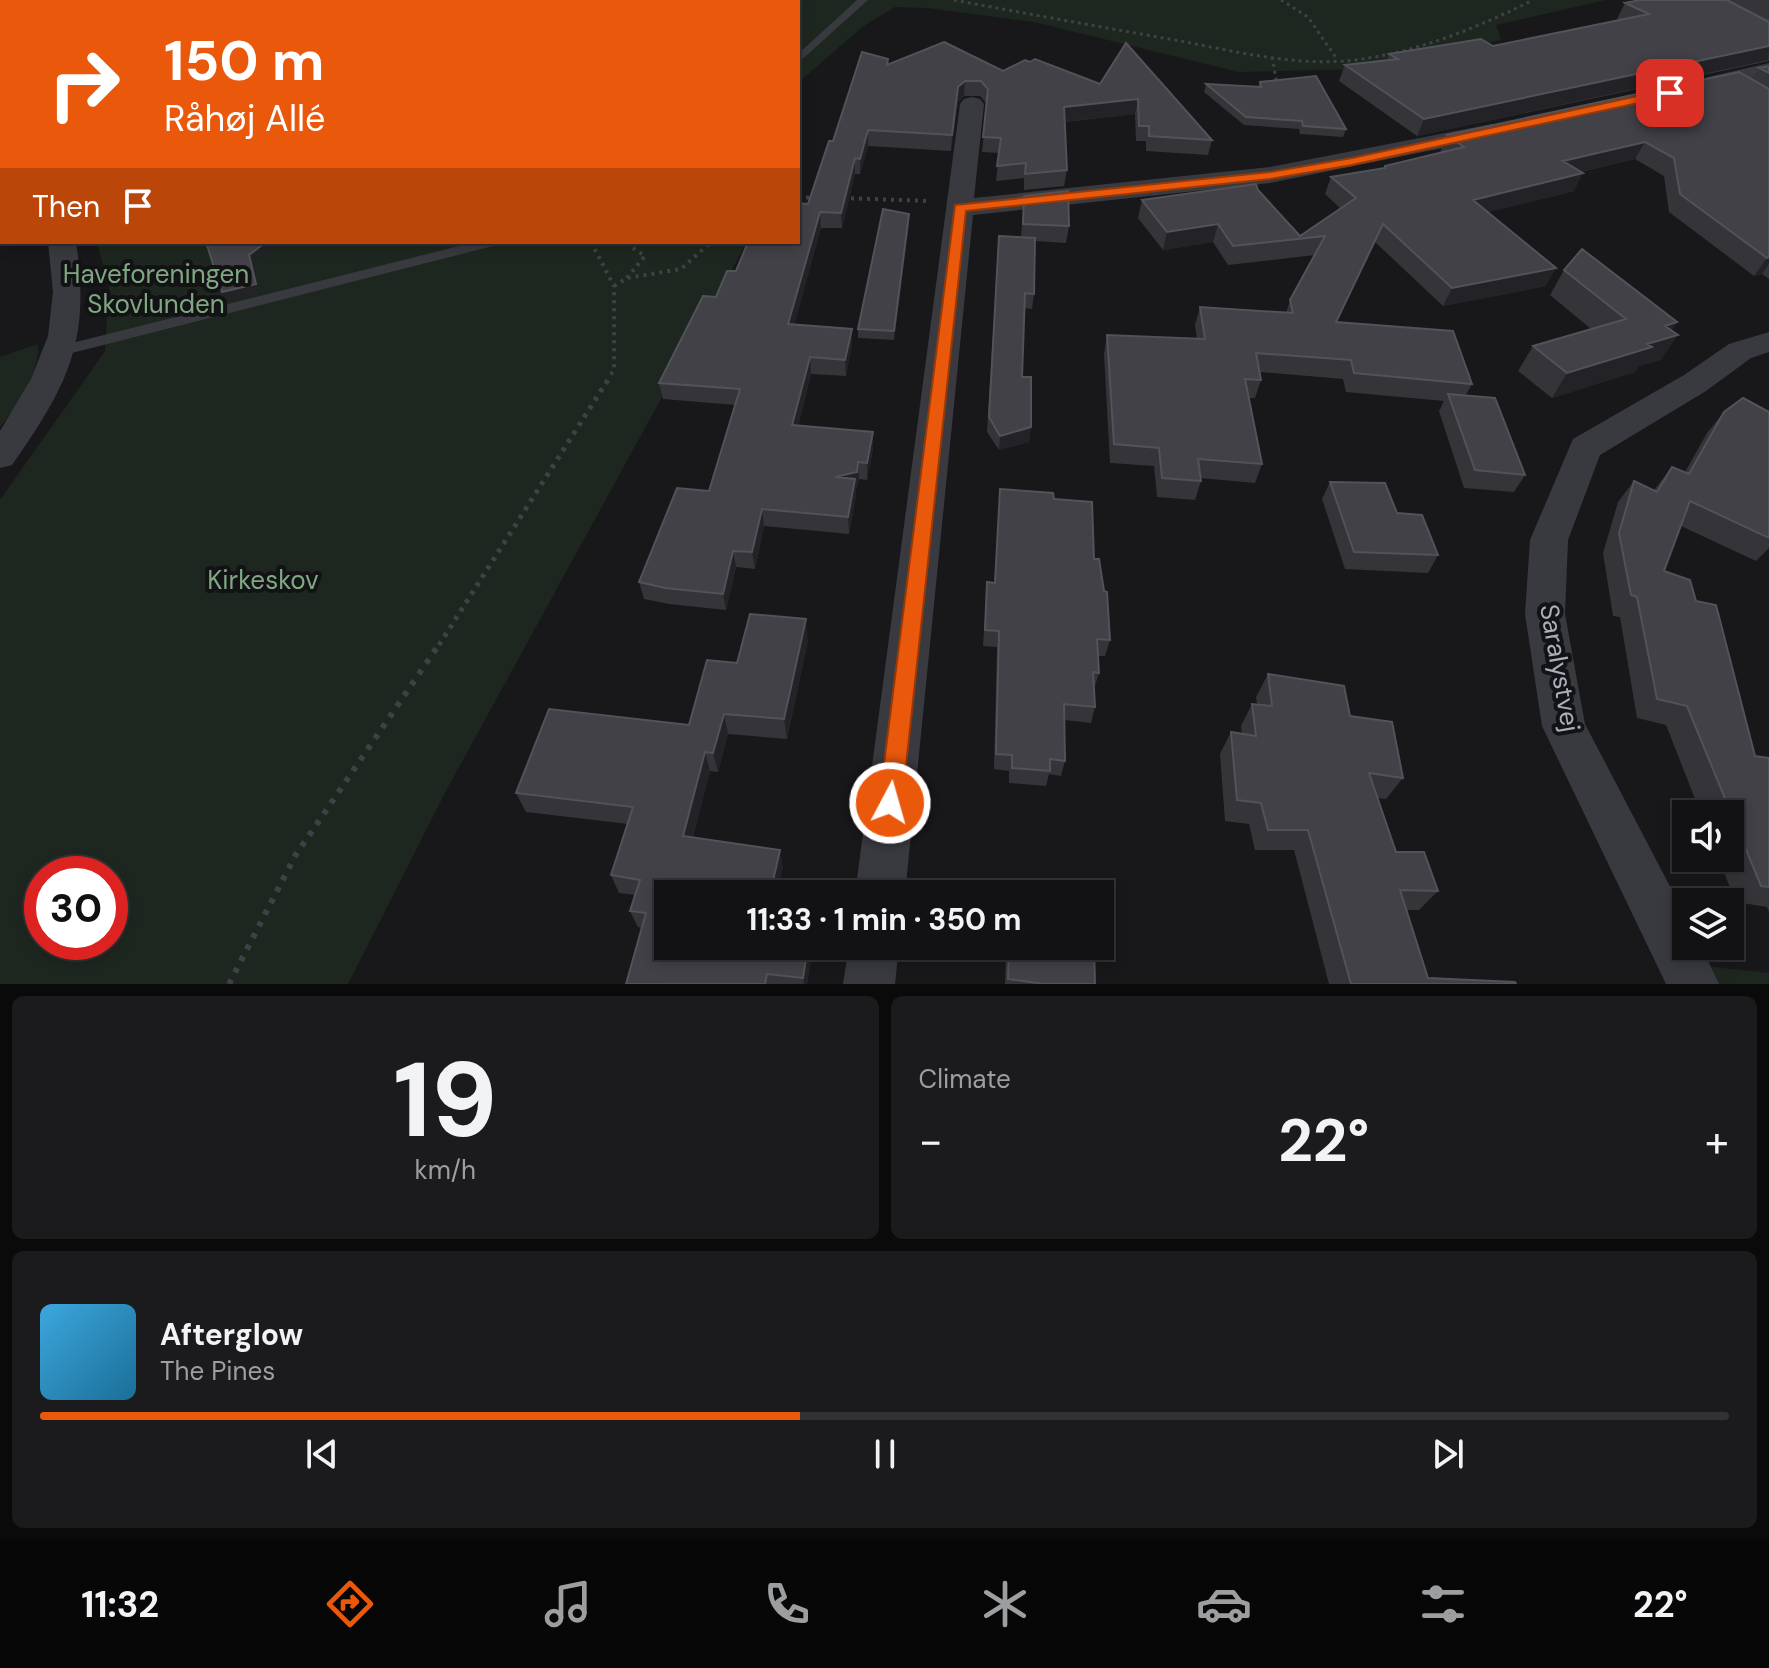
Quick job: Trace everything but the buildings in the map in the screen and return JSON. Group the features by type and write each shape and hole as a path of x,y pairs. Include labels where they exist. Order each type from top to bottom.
{"street":[{"path":"1680,90 1737,86 1769,70"},
{"path":"882,880 972,104"},
{"path":"960,208 1270,175 1515,126"},
{"path":"0,456 40,391 60,351 69,293 62,244"},
{"name":"Saralystvej","path":"1693,984 1564,726 1545,614 1549,540 1585,448 1695,383 1740,351 1769,342"},
{"path":"869,984 872,960"}],"lane":[{"path":"800,58 863,0"},
{"path":"60,351 484,244"}],"path":[{"path":"954,0 1272,57 1338,59 1377,57 1423,45 1485,24 1533,0"},
{"path":"1281,0 1308,17 1338,59"},
{"path":"1272,57 1278,86"},
{"path":"800,197 825,198"},
{"path":"838,198 941,202 960,208"},
{"path":"229,984 295,856 460,614 614,370 614,286 592,244"},
{"path":"614,286 627,278 645,256 630,244"},
{"path":"627,278 681,269 709,244"}],"green space":[{"path":"800,0 1606,0 1496,25 1501,40 1364,69 1239,72 1034,22 928,8 895,7 862,27 800,81"},
{"name":"Kirkeskov","path":"98,244 746,244 447,789 348,984 0,984 0,500 105,351 109,287"},
{"path":"38,344 35,366 21,399 0,427 0,357"},
{"path":"1705,966 1769,973 1769,984 1715,984"}],"route":[{"path":"890,803 960,208 1270,175 1352,161 1670,93"}],"park label":[{"name":"Haveforeningen Skovlunden","path":"156,289"}]}
